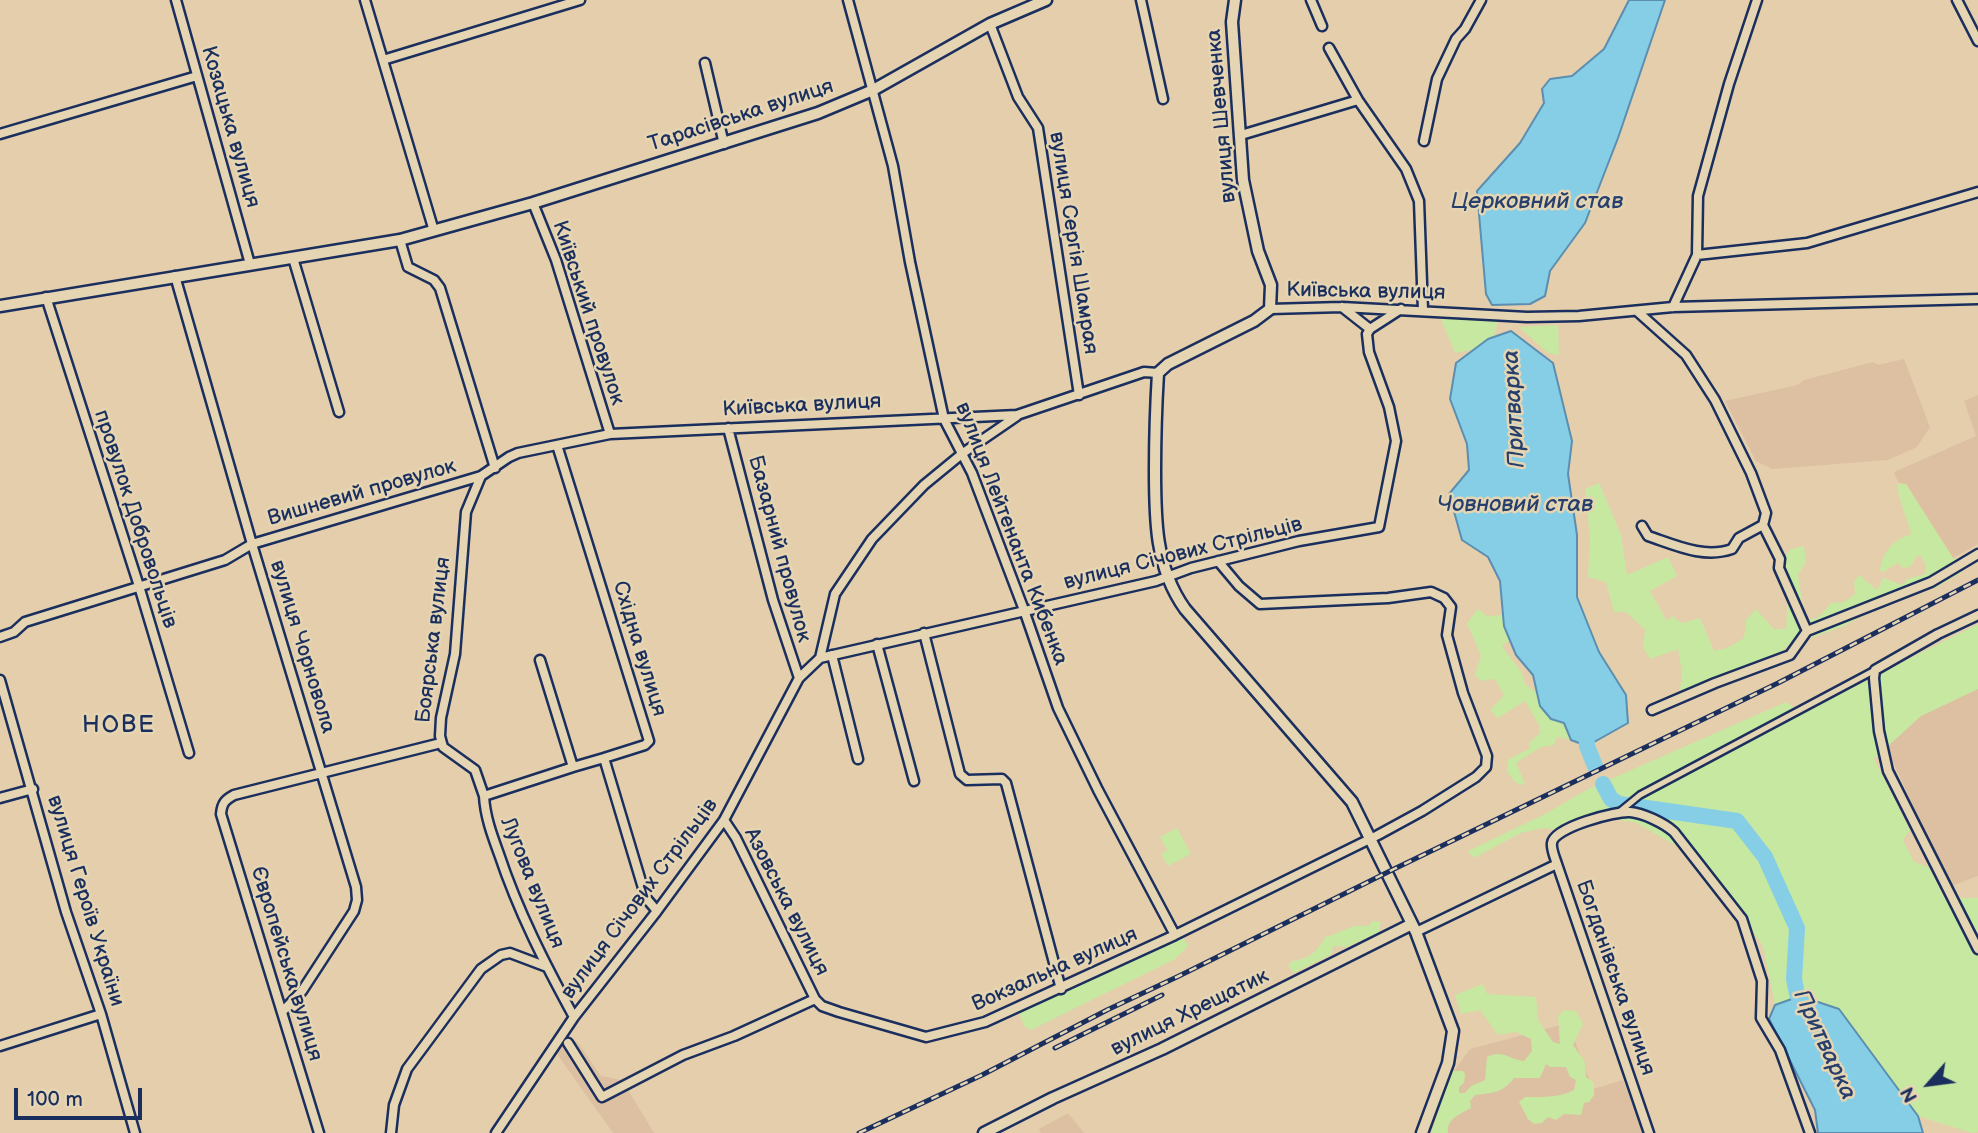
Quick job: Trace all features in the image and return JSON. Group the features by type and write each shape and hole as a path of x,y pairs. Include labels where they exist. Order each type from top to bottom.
{"street":[{"name":"Козацька вулиця","path":"176,0 250,264"},
{"path":"365,0 434,231"},
{"path":"383,60 580,0"},
{"name":"вулиця Лейтенанта Кибенка","path":"848,0 893,166 910,262 944,419 963,453 1024,610 1058,708 1175,935"},
{"name":"Тарасівська вулиця","path":"0,306 400,240 533,203 818,113 873,90 990,24 1046,0"},
{"path":"1141,0 1163,100"},
{"name":"вулиця Шевченка","path":"1235,0 1232,22 1244,180 1258,251 1271,285 1270,309"},
{"path":"1311,0 1322,26"},
{"path":"1424,141 1437,79 1456,39 1465,29 1481,0"},
{"path":"1673,307 1697,255 1698,196 1729,84 1757,0"},
{"path":"1957,0 1978,41"},
{"name":"вулиця Сергія Шамрая","path":"990,24 1018,97 1038,128 1079,395"},
{"path":"1329,48 1358,100 1406,169 1419,201 1423,310"},
{"path":"705,63 724,144"},
{"path":"0,134 197,76"},
{"path":"1241,135 1358,100"},
{"path":"1697,255 1807,243 1978,191"},
{"name":"Київський провулок","path":"533,203 556,260 610,434"},
{"path":"400,240 408,267 434,280 440,288 495,468"},
{"path":"293,258 339,412"},
{"name":"вулиця Чорновола","path":"175,275 252,544 356,887 354,911 302,991 283,1011"},
{"name":"провулок Добровольців","path":"46,297 190,753"},
{"name":"Київська вулиця","path":"557,444 610,434 1017,415 1144,372 1158,373 1168,364 1254,321 1270,309 1342,307 1527,317 1639,312 1673,307 1978,299"},
{"path":"1342,307 1370,329 1401,309"},
{"path":"1639,312 1686,355 1714,400 1751,473 1766,513 1763,525 1780,559 1779,568 1807,631"},
{"name":"вулиця Січових Стрільців","path":"496,1133 573,1017 657,911 724,820 799,678 820,657 1167,578 1191,568 1299,541 1378,527 1396,441 1389,407 1369,352 1367,334 1370,329"},
{"path":"1158,373 1154,507 1157,543 1167,578 1185,608 1352,802 1414,928 1453,1031 1448,1063 1422,1133"},
{"path":"820,657 835,594 872,539 924,485 963,453 1017,415"},
{"name":"Базарний провулок","path":"728,428 773,600 799,678"},
{"name":"Вишневий провулок","path":"0,637 14,632 25,622 225,560 252,544 481,476 518,453 557,444"},
{"name":"Східна вулиця","path":"557,444 649,741 646,745 604,758"},
{"name":"Боярська вулиця","path":"481,476 466,512 459,619 441,718 441,743 475,770 484,796"},
{"path":"1642,526 1647,536 1686,550 1718,554 1732,549 1739,538 1763,525"},
{"path":"1652,710 1715,683 1790,656 1807,631 1931,582 1978,554"},
{"name":"Вокзальна вулиця","path":"815,999 822,1006 839,1012 926,1037 985,1022 1175,935 1371,838 1422,811 1476,777 1486,767 1487,756 1463,692 1447,635 1451,607 1444,598 1431,592 1388,598 1260,604 1239,586 1218,561"},
{"path":"1557,864 1552,843 1554,838 1567,828 1620,811 1633,800 1978,614"},
{"path":"924,633 960,774 967,780 1002,779 1006,783 1061,989"},
{"path":"877,644 914,781"},
{"path":"832,654 858,759"},
{"path":"540,660 573,767"},
{"path":"1875,670 1878,731 1888,771 1978,949"},
{"name":"вулиця Героїв України","path":"0,680 66,912 101,1014 135,1133"},
{"path":"322,772 441,743"},
{"path":"484,796 604,758 646,898 657,911"},
{"name":"Європейська вулиця","path":"319,1133 220,814 222,805 234,795 322,772"},
{"path":"0,798 33,789"},
{"name":"Лугова вулиця","path":"484,796 484,808 529,933 573,1017"},
{"path":"1620,811 1632,812 1668,826 1742,919 1762,981 1761,1018 1780,1050 1810,1133"},
{"name":"Азовська вулиця","path":"724,820 736,838 815,999"},
{"name":"Богданівська вулиця","path":"1414,928 1557,864 1649,1133"},
{"name":"вулиця Хрещатик","path":"984,1133 1414,928"},
{"path":"391,1133 394,1105 407,1069 481,969 502,955 510,953 547,967"},
{"path":"568,1043 602,1097 683,1055 734,1036 815,999"},
{"path":"0,1046 101,1014"}],"shaded area":[{"path":"1904,359 1930,427 1917,447 1888,460 1772,469 1756,461 1725,401 1797,385 1804,380 1873,362 1878,365"},
{"path":"1978,395 1978,544 1953,558 1906,484 1898,482 1894,472 1976,436 1964,401"},
{"path":"1978,686 1978,876 1951,886 1890,756 1886,726"},
{"path":"1568,1023 1593,1089 1623,1080 1643,1133 1428,1133 1451,1075 1470,1049"},
{"path":"565,1033 579,1044 601,1076 622,1080 654,1133 613,1133 555,1051"},
{"path":"1068,1113 1084,1133 1041,1133 1039,1129"}],"green space":[{"path":"1440,317 1498,320 1492,346 1455,353"},
{"path":"1558,325 1559,355 1548,353 1519,327"},
{"path":"1599,483 1621,535 1627,575 1668,557 1677,576 1650,591 1667,621 1672,616 1682,623 1700,618 1714,651 1727,648 1744,638 1746,620 1756,609 1774,629 1786,629 1788,591 1784,557 1791,549 1804,546 1806,562 1798,575 1805,620 1818,618 1831,603 1844,602 1855,594 1854,582 1859,575 1877,590 1883,578 1903,585 1907,579 1925,574 1926,566 1921,556 1917,556 1910,567 1903,568 1898,563 1883,572 1880,571 1889,548 1911,534 1897,484 1906,484 1953,558 1962,560 1962,572 1935,588 1924,588 1903,600 1876,608 1842,627 1813,637 1799,635 1780,653 1700,686 1680,690 1682,673 1678,649 1650,659 1643,648 1645,630 1626,612 1614,612 1606,582 1588,577 1590,539 1585,489"},
{"path":"1478,609 1487,616 1503,615 1510,640 1502,646 1521,671 1525,684 1537,693 1540,706 1551,719 1564,723 1571,740 1557,737 1554,745 1541,747 1516,763 1525,783 1521,785 1507,772 1508,760 1530,748 1529,743 1540,733 1539,725 1525,701 1498,718 1490,710 1504,695 1495,679 1481,681 1475,675 1481,656 1467,623"},
{"path":"1978,624 1978,689 1921,716 1874,759 1910,830 1903,840 1914,862 1929,867 1944,898 1978,898 1978,1132 1972,1133 1918,1116 1839,1009 1800,996 1775,1005 1763,946 1694,849 1687,852 1635,822 1618,820 1610,810 1557,830 1544,828 1521,833 1474,858 1468,851 1547,813 1588,789 1786,702 1802,713"},
{"path":"1177,828 1191,854 1168,866 1161,854 1167,850 1160,837"},
{"path":"1373,921 1381,922 1379,932 1347,947 1333,946 1332,954 1294,973 1288,966 1292,961 1312,954 1325,937 1352,927 1368,926"},
{"path":"1183,937 1188,946 1175,959 1031,1030 1024,1026 1019,1012"},
{"path":"1483,984 1487,994 1536,997 1538,1020 1553,1042 1560,1044 1558,1016 1564,1010 1576,1011 1583,1024 1573,1045 1585,1062 1586,1077 1594,1083 1594,1095 1589,1102 1584,1103 1581,1115 1564,1114 1556,1120 1548,1117 1542,1123 1534,1124 1528,1119 1519,1102 1525,1097 1556,1096 1574,1090 1576,1080 1570,1077 1566,1067 1550,1067 1546,1064 1540,1078 1514,1078 1492,1093 1475,1095 1470,1101 1471,1108 1451,1121 1448,1133 1431,1133 1452,1071 1463,1071 1464,1083 1459,1087 1459,1093 1465,1093 1471,1086 1485,1080 1487,1057 1502,1054 1524,1061 1532,1051 1531,1039 1516,1032 1498,1035 1480,1010 1461,1014 1455,995"}],"water":[{"name":"Церковний став","path":"1629,0 1665,0 1618,138 1585,223 1550,271 1545,296 1530,304 1492,305 1486,294 1477,191 1520,143 1544,103 1542,89 1550,79 1572,76 1604,49"},
{"name":"Човновий став","path":"1511,331 1553,363 1572,441 1568,474 1577,535 1577,597 1599,652 1626,695 1628,723 1587,746 1571,740 1564,723 1551,719 1540,706 1533,675 1516,655 1504,626 1500,581 1488,557 1462,540 1449,494 1469,470 1467,444 1450,399 1456,363 1488,339"},
{"path":"1800,996 1839,1009 1918,1116 1923,1133 1818,1133 1815,1110 1769,1019 1775,1005"}],"waterway":[{"name":"Притварка","path":"1586,726 1587,746 1595,766"},
{"name":"Притварка","path":"1603,784 1611,799 1619,804 1737,821 1765,857 1797,928 1794,979 1797,994 1809,1014"}],"railway":[{"path":"859,1133 1778,683 1978,580"},
{"path":"1055,1048 1162,995"}],"district":[{"name":"НОВЕ","path":"119,726"}]}
